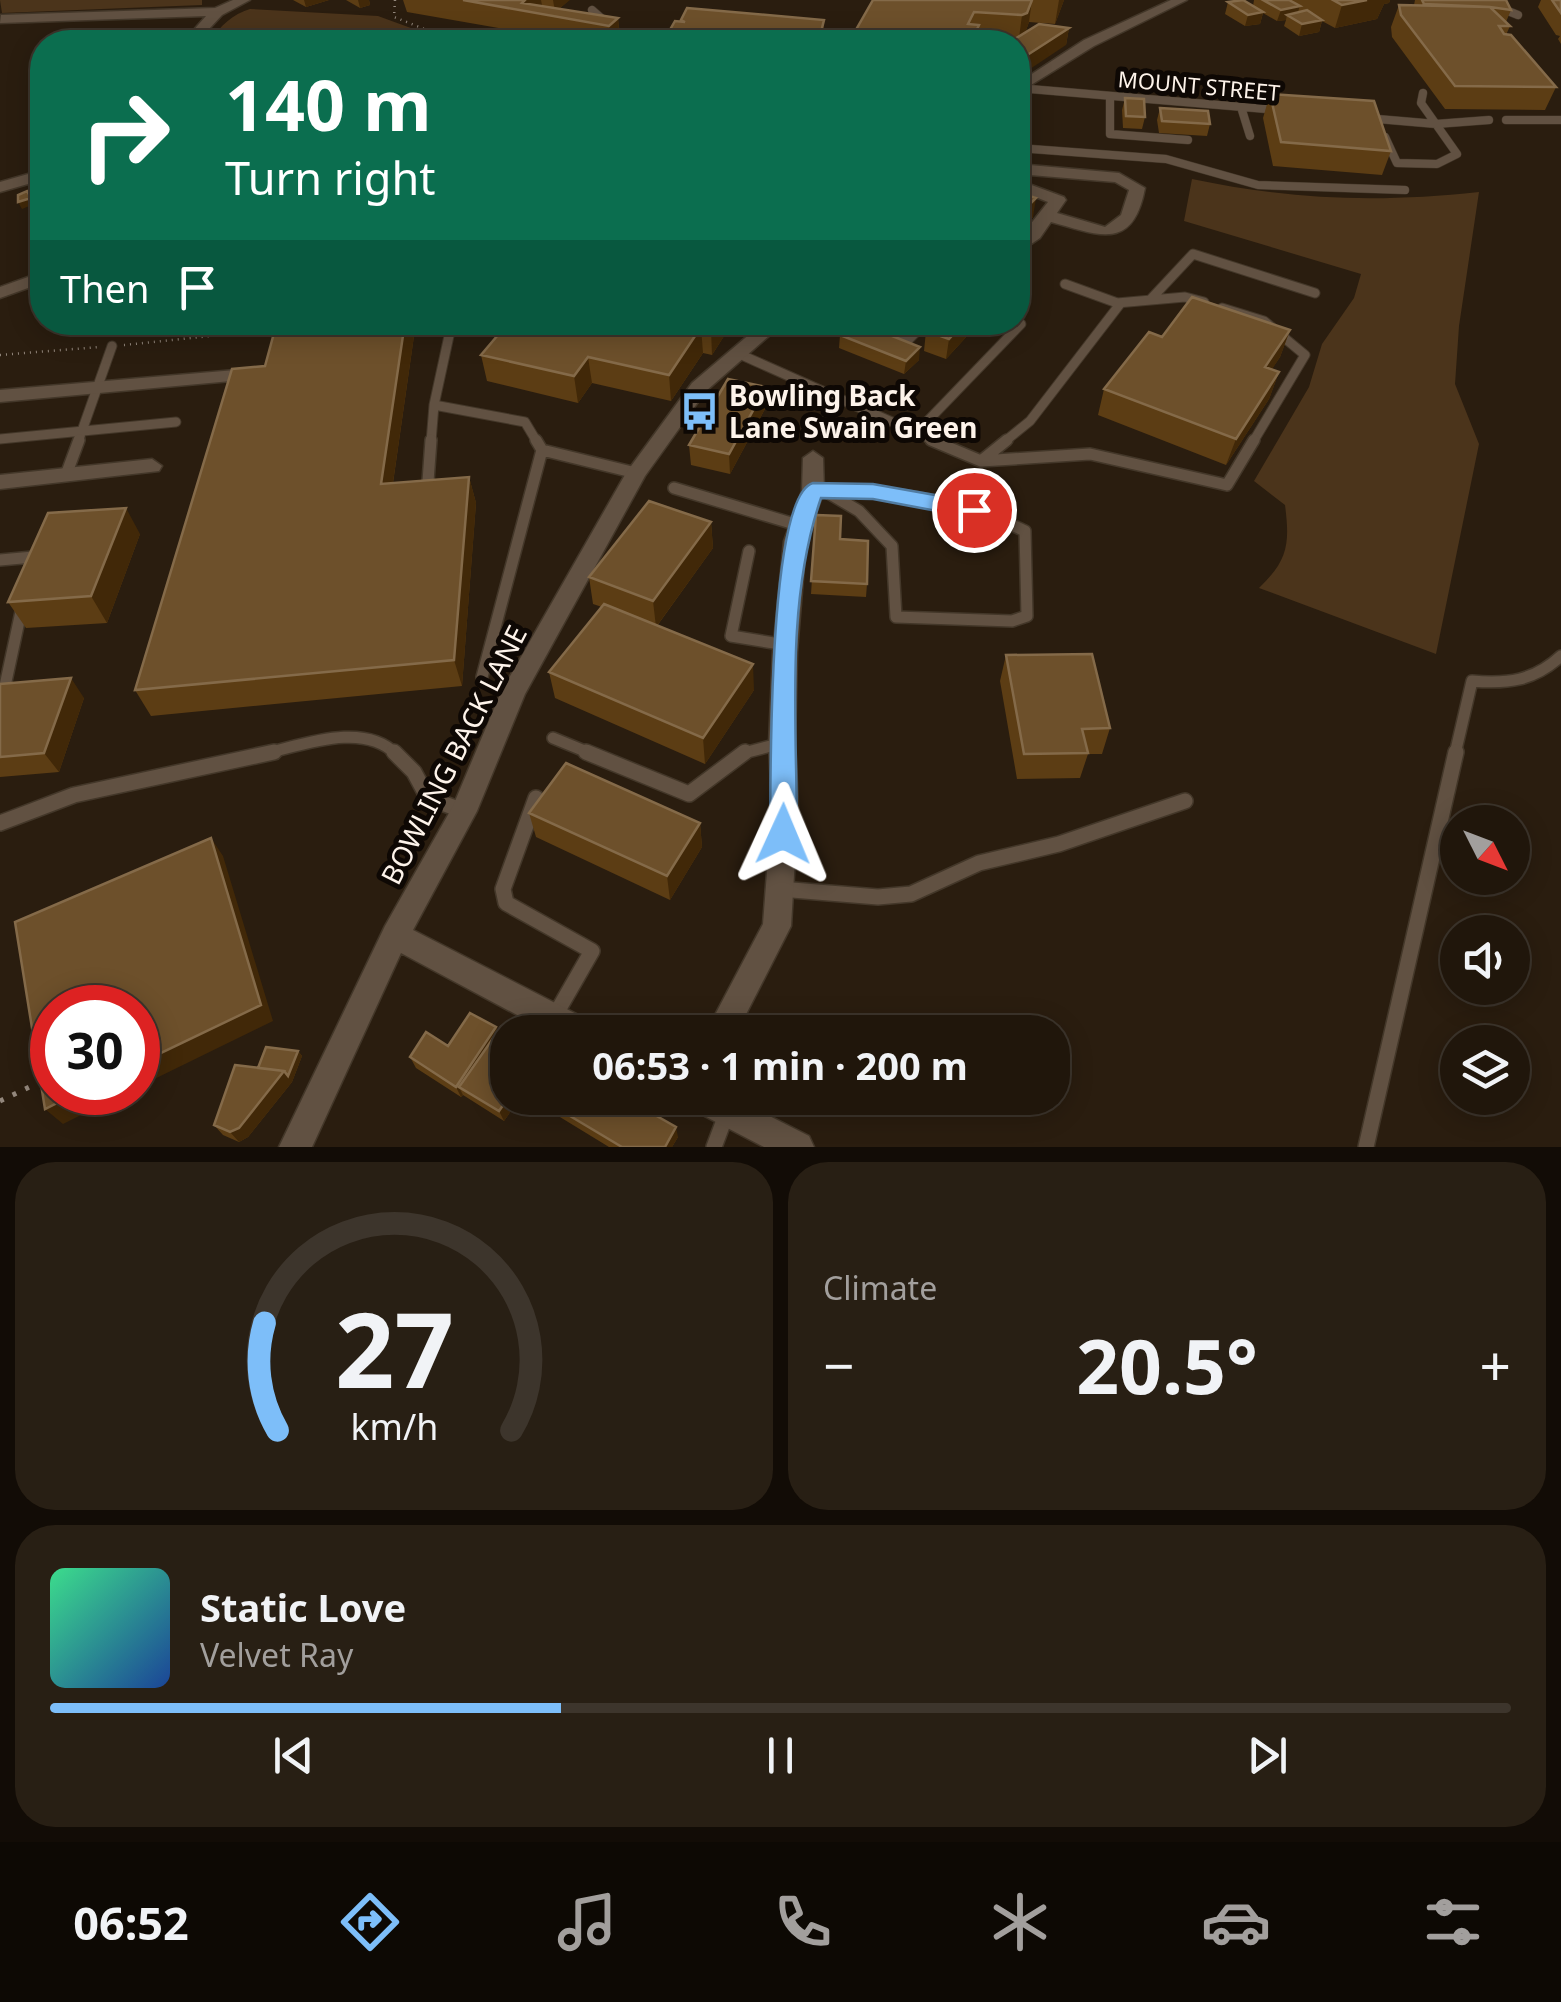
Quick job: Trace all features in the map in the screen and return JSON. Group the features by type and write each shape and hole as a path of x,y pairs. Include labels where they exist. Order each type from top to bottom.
{"street":[{"path":"1030,81 1085,46 1181,0"},
{"path":"0,18 231,4"},
{"path":"203,30 231,4"},
{"path":"1030,171 1119,178 1137,188 1132,214 1113,231 1049,216"},
{"path":"0,187 30,178"},
{"path":"1030,190 1058,200 1030,236"},
{"path":"0,294 30,281"},
{"name":"BOWLING BACK LANE","path":"295,1147 395,935 464,811 513,692 636,473 698,387 760,335"},
{"path":"0,396 272,373"},
{"path":"730,1015 777,926 785,807 782,743 786,645 795,541 818,490 813,458"},
{"path":"0,482 152,466"},
{"path":"395,935 545,1015"},
{"path":"736,1115 798,1147"}],"lane":[{"path":"1473,5 1490,1 1518,15"},
{"path":"592,10 615,30"},
{"path":"1030,35 1041,32"},
{"path":"1070,40 1085,46"},
{"name":"MOUNT STREET","path":"1030,90 1280,110"},
{"path":"1383,132 1397,163 1440,165 1457,154 1420,103 1423,93"},
{"path":"1110,96 1110,134 1188,140"},
{"path":"1241,107 1250,136"},
{"path":"1358,117 1436,124 1489,120"},
{"path":"1506,120 1561,120"},
{"path":"1030,149 1166,160 1258,185 1405,190"},
{"path":"1150,300 1193,254 1315,293"},
{"path":"738,353 981,460 1090,454 1227,485 1306,355 1264,321 1185,297 1117,303 1065,284"},
{"path":"981,460 1030,421 1120,304 1117,303"},
{"path":"427,500 434,404 449,335"},
{"path":"882,335 901,341 913,335"},
{"path":"916,433 1010,335"},
{"path":"66,475 112,346"},
{"path":"434,404 525,422 542,450 636,473"},
{"path":"0,439 176,422"},
{"path":"482,677 542,450"},
{"path":"674,488 800,526"},
{"path":"818,490 873,492 974,510 1025,532 1027,616 1012,621 896,617 892,546 859,512 818,490"},
{"path":"749,552 731,636 786,645"},
{"path":"0,560 33,557 29,575"},
{"path":"5,686 25,594"},
{"path":"1366,1147 1472,681 1525,682 1546,673 1561,656"},
{"path":"0,823 74,795 342,737 384,741 414,772 428,798 464,811"},
{"path":"553,738 689,794 743,752 782,743"},
{"path":"536,798 503,889 506,903 592,951 570,1015"},
{"path":"780,889 878,897 911,894 979,863 1060,844 1185,800"},
{"path":"714,1147 715,1115"}],"path":[{"path":"395,0 394,17 427,30"},
{"path":"0,355 220,335"},
{"path":"0,1101 30,1087"}],"shaded area":[{"path":"0,0 202,0 202,5 2,13"},
{"path":"250,9 378,16 416,30 219,30"},
{"path":"1192,179 1335,198 1479,192 1459,326 1455,384 1479,444 1436,654 1259,588 1281,560 1287,530 1285,505 1254,481 1309,387 1322,344 1354,298 1361,274 1184,221"}],"building":[{"path":"463,0 525,0 522,3 618,18 609,26"},
{"path":"873,0 1032,0 1027,13 1022,15 974,12 968,24 979,25 977,30 856,30"},
{"path":"1243,0 1263,12 1248,15 1228,2"},
{"path":"1263,0 1289,0 1300,6 1281,10"},
{"path":"1333,0 1367,0 1342,5"},
{"path":"1422,0 1506,0 1511,10 1424,4"},
{"path":"1399,5 1490,7 1510,26 1499,26 1504,34 1511,35 1556,87 1455,86 1401,15"},
{"path":"687,8 824,20 822,30 670,30 675,21 685,22 681,20"},
{"path":"1307,10 1322,20 1302,24 1287,15"},
{"path":"1039,24 1069,28 1030,53 1029,30"},
{"path":"1270,94 1374,101 1391,151 1281,142"},
{"path":"1125,98 1144,99 1145,117 1126,116"},
{"path":"1160,108 1208,111 1210,124 1162,121"},
{"path":"27,191 30,198 18,202 18,195"},
{"path":"1192,297 1290,330 1265,367 1279,372 1236,439 1104,389 1149,332 1162,337"},
{"path":"273,335 403,335 381,484 469,477 454,660 135,690 232,369 265,366"},
{"path":"498,335 696,335 669,375 588,357 574,376 481,355"},
{"path":"840,335 890,335 920,347 906,361"},
{"path":"728,379 766,387 729,454 689,445"},
{"path":"649,501 711,522 653,601 589,577"},
{"path":"126,508 91,596 8,602 48,513"},
{"path":"816,515 841,516 840,539 868,541 867,584 811,581"},
{"path":"604,604 753,664 703,738 549,672"},
{"path":"1092,654 1110,728 1082,729 1088,753 1024,754 1006,655"},
{"path":"71,678 44,753 0,757 0,684"},
{"path":"566,763 700,823 667,876 529,813"},
{"path":"211,838 261,1005 160,1053 160,985 30,985 30,1016 15,922"},
{"path":"470,1013 490,1024 490,1036 456,1087 410,1057 426,1032 448,1046"},
{"path":"490,1043 490,1106 459,1087"},
{"path":"266,1047 298,1051 288,1076 284,1071 258,1068"},
{"path":"235,1065 284,1071 239,1128 230,1132 214,1125"},
{"path":"568,1115 655,1115 676,1127 665,1147 622,1147"}],"place":[{"name":"Bowling Back Lane Swain Green","path":"699,412"}],"route":[{"path":"783,834 785,652 795,541 813,490 873,492 974,510"}]}
